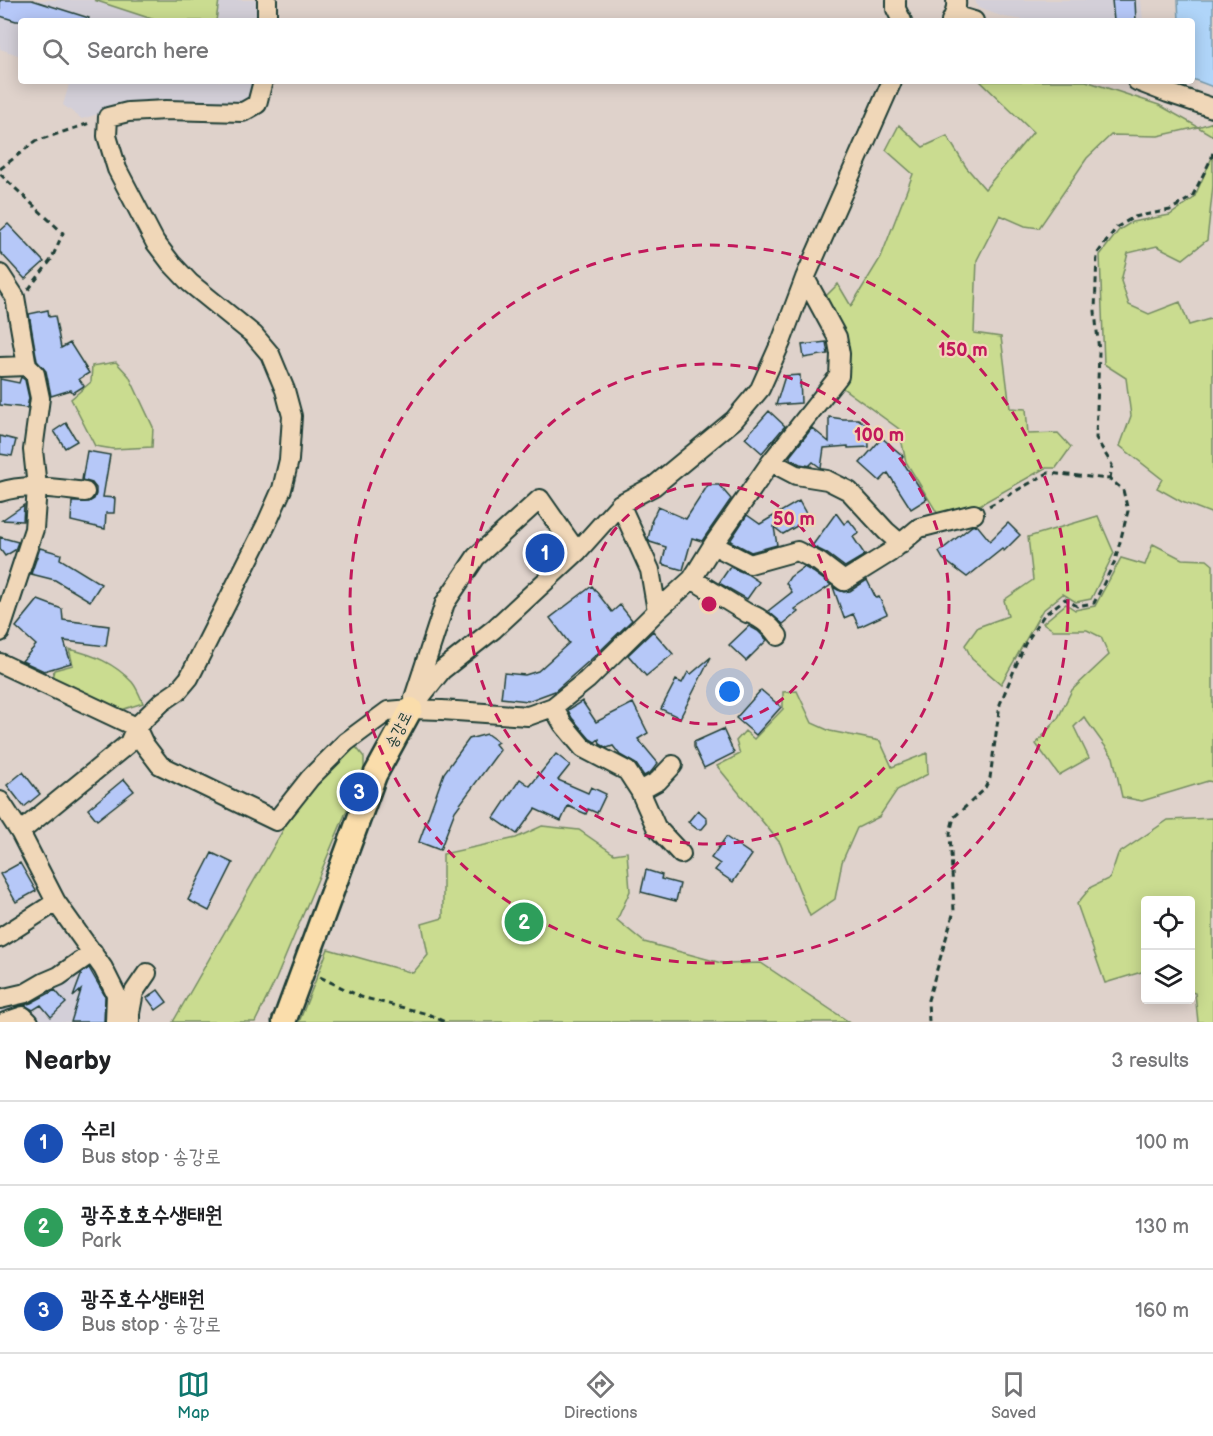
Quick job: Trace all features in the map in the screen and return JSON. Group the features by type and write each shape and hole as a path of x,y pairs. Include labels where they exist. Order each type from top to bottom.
{"main road":[{"name":"송강로","path":"284,1022 375,776 411,709"}],"street":[{"path":"267,0 267,18"},
{"path":"896,0 896,9 900,18"},
{"path":"20,832 129,743 136,727 162,702 178,692 189,678 282,489 289,460 292,416 285,390 270,354 254,335 190,283 155,242 117,169 107,136 108,117 128,112 166,110 243,112 257,104 262,84"},
{"path":"411,709 442,670 494,629 577,552 620,504 654,486 734,420 760,389 781,342 805,278 891,84"},
{"path":"1145,84 1213,108"},
{"path":"0,274 15,297 27,366 35,374 40,398 33,450 37,487 34,529 0,632"},
{"path":"0,663 136,727 144,744 160,765 276,821 310,778 346,742 388,711 411,709 528,716 553,707 587,680 692,579 712,546 771,462 839,376 840,354 837,337 805,278"},
{"path":"0,367 27,366"},
{"path":"771,462 796,475 827,480 849,491 901,544"},
{"path":"0,492 37,487 85,492"},
{"name":"송강로","path":"411,709 445,603 476,557 540,499 577,552"},
{"path":"620,504 650,570 657,611"},
{"path":"712,546 750,564 797,551 819,562 844,581 889,553 919,528 974,514"},
{"path":"692,579 747,613 755,615 778,636"},
{"path":"553,707 563,724 583,748 627,771 640,791 656,827 681,854"},
{"path":"640,791 658,781 673,765"},
{"path":"0,801 20,832 56,902 104,968 116,994 115,1022"},
{"path":"0,938 56,902"},
{"path":"0,999 26,993 59,976 93,952"},
{"path":"130,1022 134,992 147,973"},
{"path":"5,1022 23,1016 29,1022"}],"path":[{"path":"0,169 36,141 108,117"},
{"path":"1110,479 1112,465 1096,438 1099,352 1095,311 1096,254 1117,227 1134,218 1170,210 1192,197 1213,151"},
{"path":"0,174 63,233 51,260 29,290 15,297"},
{"path":"929,1022 928,1000 954,910 950,832 954,818 984,790 990,778 1000,704 1025,644 1044,615 1065,599 1077,606 1094,603 1115,561 1128,511 1123,490 1110,479 1048,473 974,514"},
{"path":"304,969 361,997 428,1014 445,1022"}],"shaded area":[{"path":"0,0 261,0 261,18 18,18 18,55 0,49"},
{"path":"975,0 1141,0 1143,18 1011,18 978,8"},
{"path":"69,84 257,84 256,91 247,101 233,104 204,100 131,104 82,119 63,105"},
{"path":"91,957 112,995 112,1022 0,1022 0,1003"}],"green space":[{"path":"94,0 219,0 216,18 149,18"},
{"path":"983,84 1095,84 1159,105 1198,127 1158,136 1111,135 1087,158 1039,228 1025,226 1000,215 977,260 974,333 1001,337 1010,408 1026,409 1028,434 1058,433 1071,447 1056,468 1045,468 969,511 939,516 906,462 899,429 840,386 849,371 844,345 826,296 838,284 851,306 881,257 913,174 886,150 899,125 923,147 947,136 966,167 985,189 1033,132"},
{"path":"1213,122 1213,136 1198,127"},
{"path":"1213,155 1213,186 1207,240 1183,259 1157,246 1128,253 1121,281 1129,305 1149,314 1180,302 1189,325 1213,318 1213,514 1182,502 1157,488 1162,479 1120,446 1131,416 1126,378 1104,364 1100,255 1119,230 1132,222 1170,215 1194,198"},
{"path":"116,362 129,376 153,427 152,447 113,449 95,446 71,399 91,382 92,366"},
{"path":"1098,516 1114,553 1091,599 1076,602 1063,594 1042,611 1001,684 972,659 965,645 978,627 1008,616 1004,600 1033,580 1028,537"},
{"path":"1153,544 1182,559 1207,560 1213,565 1213,782 1208,781 1142,801 1122,797 1113,757 1084,717 1074,727 1089,758 1059,775 1036,744 1058,718 1072,690 1109,655 1101,637 1087,630 1053,630 1043,623 1066,604 1075,610 1095,606 1121,558 1145,565"},
{"path":"69,649 95,657 125,675 134,684 143,703 118,711 51,682 54,670 73,665"},
{"path":"797,691 812,723 830,731 880,741 892,767 927,753 928,774 897,790 879,817 857,828 842,862 835,899 810,916 780,843 717,766 740,754 736,741 745,731 754,739 783,709 783,692"},
{"path":"352,742 364,757 364,769 276,979 255,1022 173,1022 298,804"},
{"path":"1213,818 1213,1022 1198,1022 1195,993 1195,896 1141,896 1141,972 1105,983 1077,904 1091,887 1110,878 1118,854 1168,820"},
{"path":"542,826 579,830 614,854 627,852 630,891 617,920 644,942 725,964 761,963 849,1022 299,1022 328,949 413,973 428,955 422,924 443,918 443,854 516,838"}],"water":[{"path":"1178,0 1213,0 1213,87 1195,80 1195,18 1179,18"}],"building":[{"path":"0,0 32,0 89,18 18,18 16,21 0,16"},
{"path":"1112,0 1135,0 1136,18 1114,18"},
{"path":"8,224 44,262 25,279 0,252 0,231"},
{"path":"48,310 49,317 55,316 61,348 70,343 89,373 79,379 84,386 73,393 71,390 51,396 46,371 37,361 29,314"},
{"path":"826,342 828,354 804,358 802,345"},
{"path":"800,375 801,403 776,405 785,376"},
{"path":"21,377 25,380 29,398 27,408 0,405 0,379 19,383"},
{"path":"769,411 785,426 762,453 745,438"},
{"path":"829,417 858,419 868,426 869,447 824,448 821,468 813,462 811,466 790,459 812,428 829,442"},
{"path":"66,423 77,441 65,448 54,431"},
{"path":"0,436 16,440 12,456 0,454"},
{"path":"882,438 903,456 901,459 927,499 911,509 888,473 880,481 860,463"},
{"path":"87,451 110,455 103,497 115,498 114,513 106,513 105,529 71,521 72,502 89,502 96,494 96,488 92,483 82,480"},
{"path":"708,485 719,485 731,499 702,541 692,538 683,570 662,564 666,547 650,542 648,539 651,522 658,507 686,519"},
{"path":"799,501 809,519 783,534 774,527 777,545 751,552 730,541 747,515 760,524"},
{"path":"24,505 23,521 2,520"},
{"path":"836,513 844,524 849,520 859,533 853,537 865,555 845,567 812,546"},
{"path":"1008,523 1020,535 1004,551 1002,549 967,577 943,559 939,552 972,526 977,525 990,541"},
{"path":"0,537 18,542 15,550 5,556 0,549"},
{"path":"40,548 61,554 60,559 101,584 90,601 55,580 31,574"},
{"path":"730,567 759,582 747,599 719,583"},
{"path":"804,567 831,585 795,609 798,612 783,624 768,611 792,592 786,583 790,577"},
{"path":"867,580 887,614 859,627 853,614 844,618 833,587 844,592 850,591"},
{"path":"592,586 612,612 620,605 632,620 555,691 528,701 501,698 504,673 525,675 538,671 569,643 550,618"},
{"path":"38,600 62,609 63,620 109,626 106,646 64,641 71,663 44,671 22,661 36,645 16,627"},
{"path":"749,626 767,640 746,661 729,645"},
{"path":"653,631 673,654 646,676 628,655"},
{"path":"711,657 680,718 661,709 676,680 682,683 688,672 691,674"},
{"path":"761,690 781,707 756,735 736,718"},
{"path":"582,701 596,722 633,703 648,733 638,739 658,763 651,772 644,776 636,764 620,755 613,746 607,748 600,744 599,739 595,742 590,739 568,710"},
{"path":"723,729 734,753 704,768 694,742"},
{"path":"487,734 498,742 495,744 500,750 455,811 440,850 419,842 444,773 469,739"},
{"path":"556,754 570,765 558,780 588,793 591,787 606,794 597,813 588,809 586,814 568,806 561,821 535,809 517,834 494,818 520,779 530,786"},
{"path":"23,772 40,794 24,807 7,785"},
{"path":"124,779 134,791 97,820 88,809"},
{"path":"698,810 707,818 707,823 702,829 697,829 688,822"},
{"path":"726,837 752,855 733,882 715,870 720,864 711,858"},
{"path":"212,853 233,863 209,911 188,900"},
{"path":"20,863 36,891 16,902 0,874"},
{"path":"646,870 662,875 661,879 680,884 676,901 641,892"},
{"path":"89,968 105,996 104,1022 71,1022 81,990 73,997 82,973"},
{"path":"55,990 66,1003 51,1017 41,1005 33,1010 24,1005 31,1003"},
{"path":"158,990 167,1002 156,1010 147,998"}],"place":[{"name":"수리","path":"545,553"},
{"name":"광주호수생태원","path":"359,792"},
{"name":"광주호호수생태원","path":"524,922"}]}
